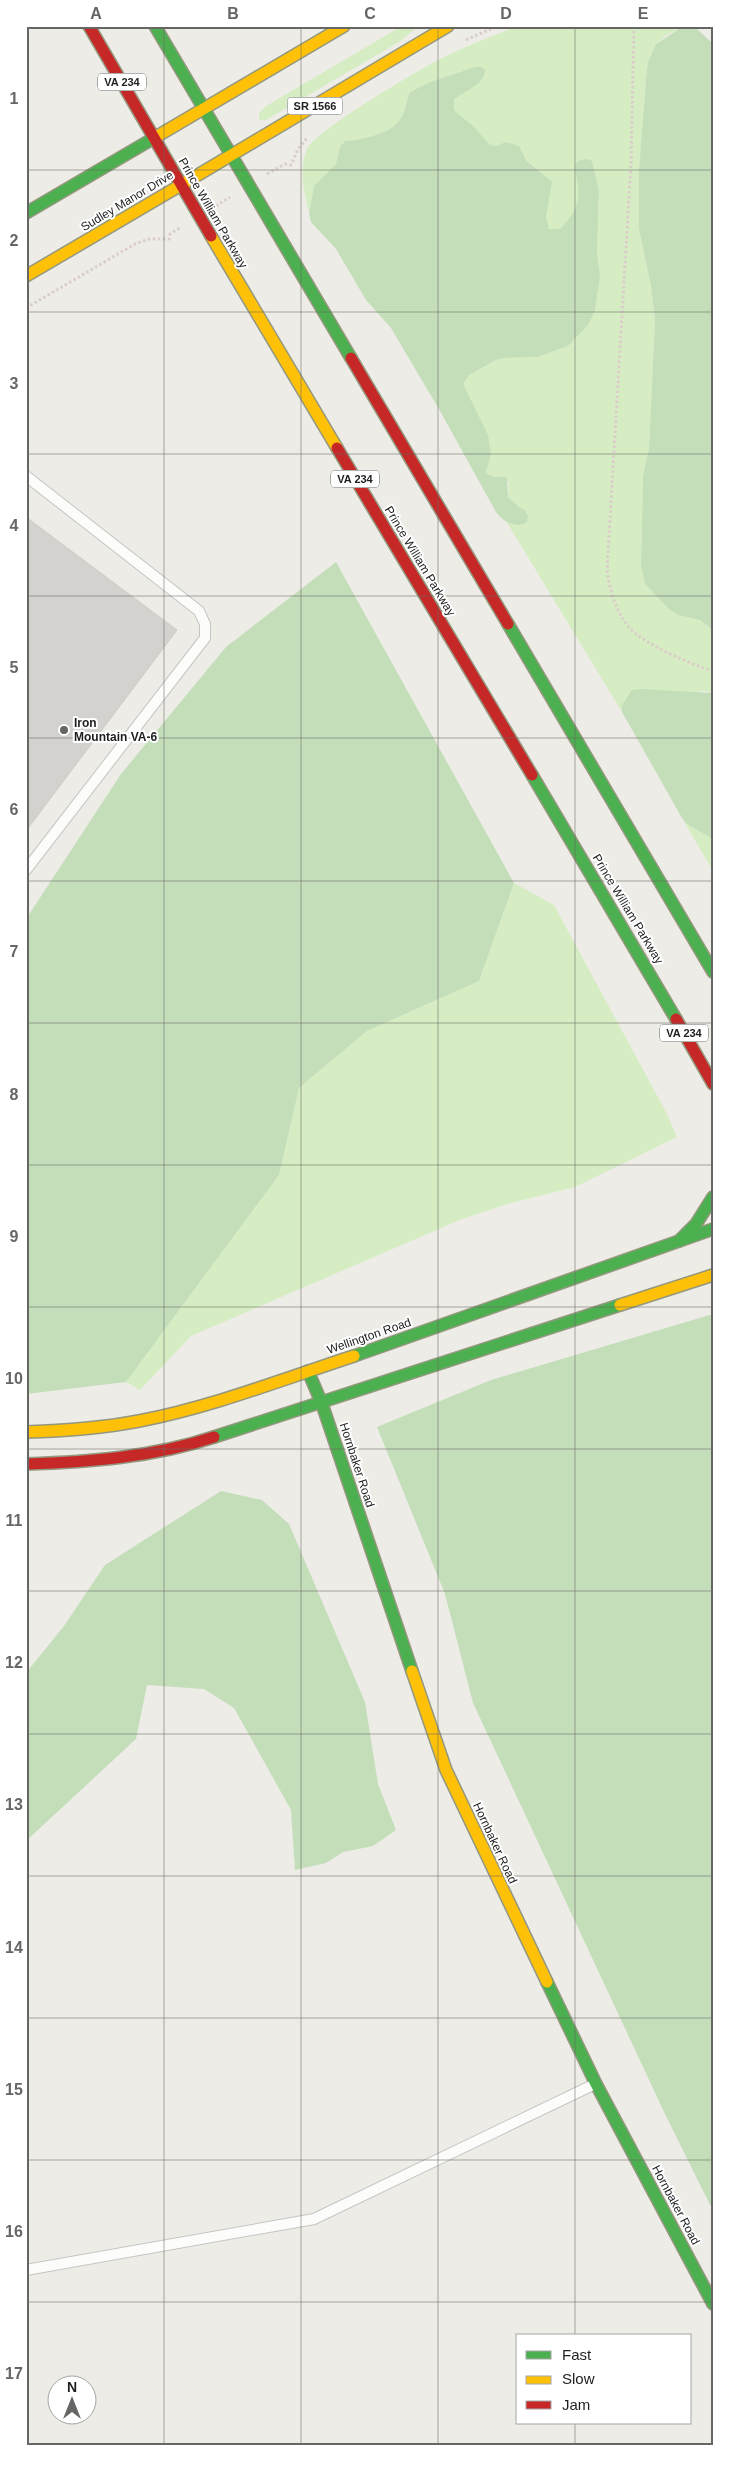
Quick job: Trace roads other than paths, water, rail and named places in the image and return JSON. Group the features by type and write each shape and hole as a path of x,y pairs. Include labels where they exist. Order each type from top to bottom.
{"main road":[{"name":"Prince William Parkway","path":"89,26 198,216 659,989 713,1084"},
{"path":"155,26 713,972"},
{"path":"26,213 344,26"},
{"name":"Sudley Manor Drive","path":"26,276 448,26"},
{"path":"679,1241 696,1224 713,1197"},
{"name":"Wellington Road","path":"26,1432 98,1429 142,1422 191,1410 713,1229"},
{"path":"26,1464 75,1463 157,1452 220,1437 713,1276"},
{"name":"Hornbaker Road","path":"308,1371 322,1404 446,1770 596,2084 713,2304"}],"lane":[{"path":"26,476 199,611 205,624 205,638 26,870"},
{"path":"26,2270 314,2219 596,2084"}],"place":[{"name":"Iron Mountain VA-6","path":"64,730"}]}
